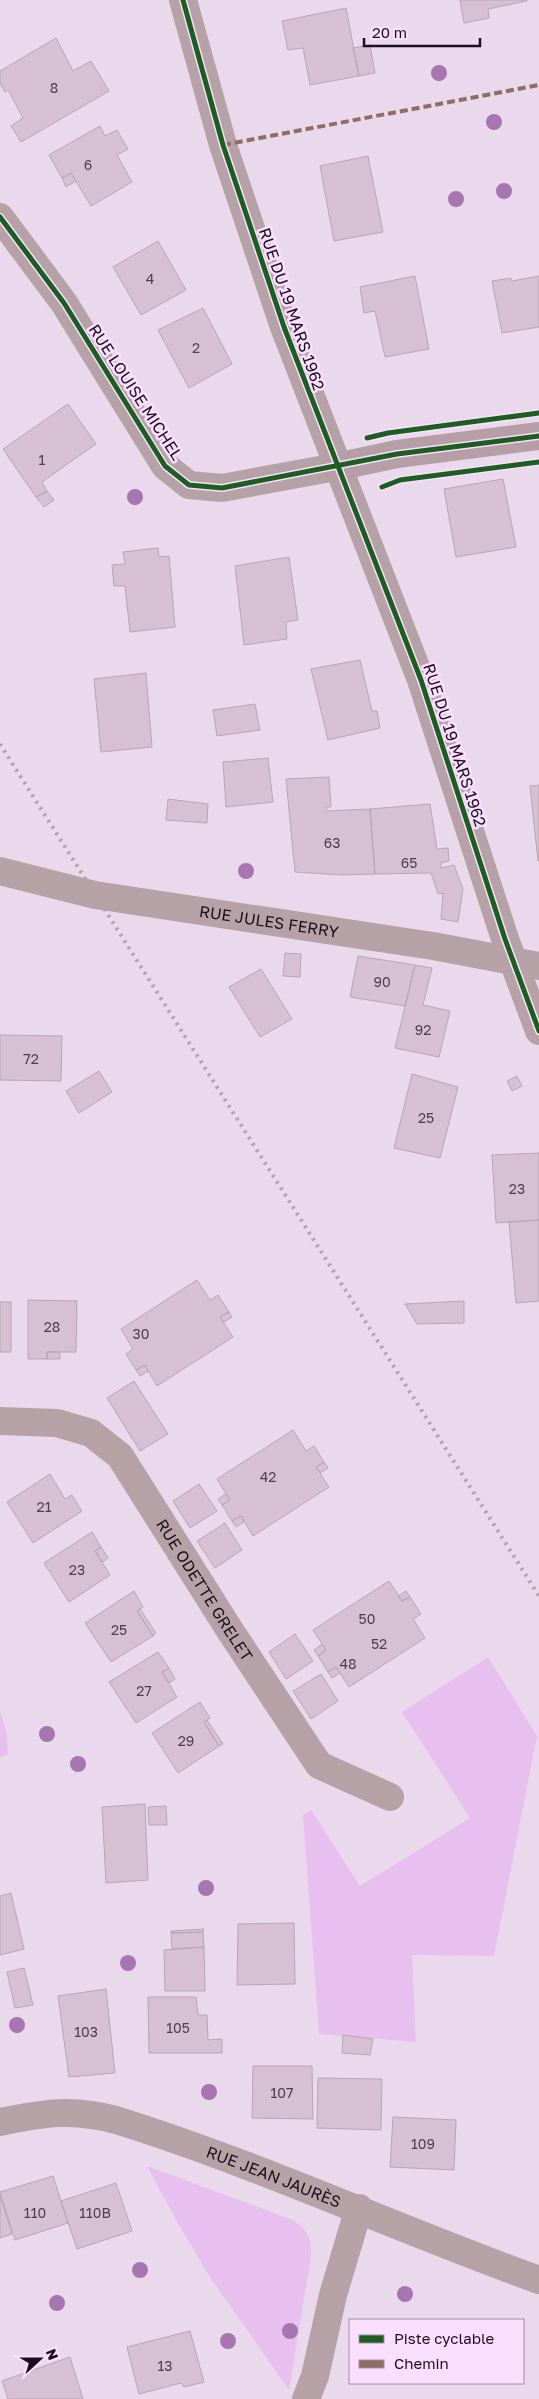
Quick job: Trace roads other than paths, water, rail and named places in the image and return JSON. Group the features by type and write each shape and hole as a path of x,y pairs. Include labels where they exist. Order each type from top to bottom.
{"street":[{"name":"RUE DU 19 MARS 1962","path":"182,0 223,145 284,328 336,467 421,680 526,963 539,1031"},
{"name":"RUE LOUISE MICHEL","path":"0,217 64,303 165,466 189,484 222,488 397,454 539,436"},
{"name":"RUE JULES FERRY","path":"0,871 95,895 433,946 526,963"},
{"name":"RUE ODETTE GRELET","path":"0,1421 57,1423 91,1433 120,1456 219,1613 320,1765 390,1797"},
{"name":"RUE JEAN JAURÈS","path":"0,2122 58,2112 95,2114 139,2127 359,2208 476,2257 539,2280"},
{"path":"306,2399 315,2376 333,2295 359,2208"}],"railway":[{"path":"0,744 539,1596"}]}
